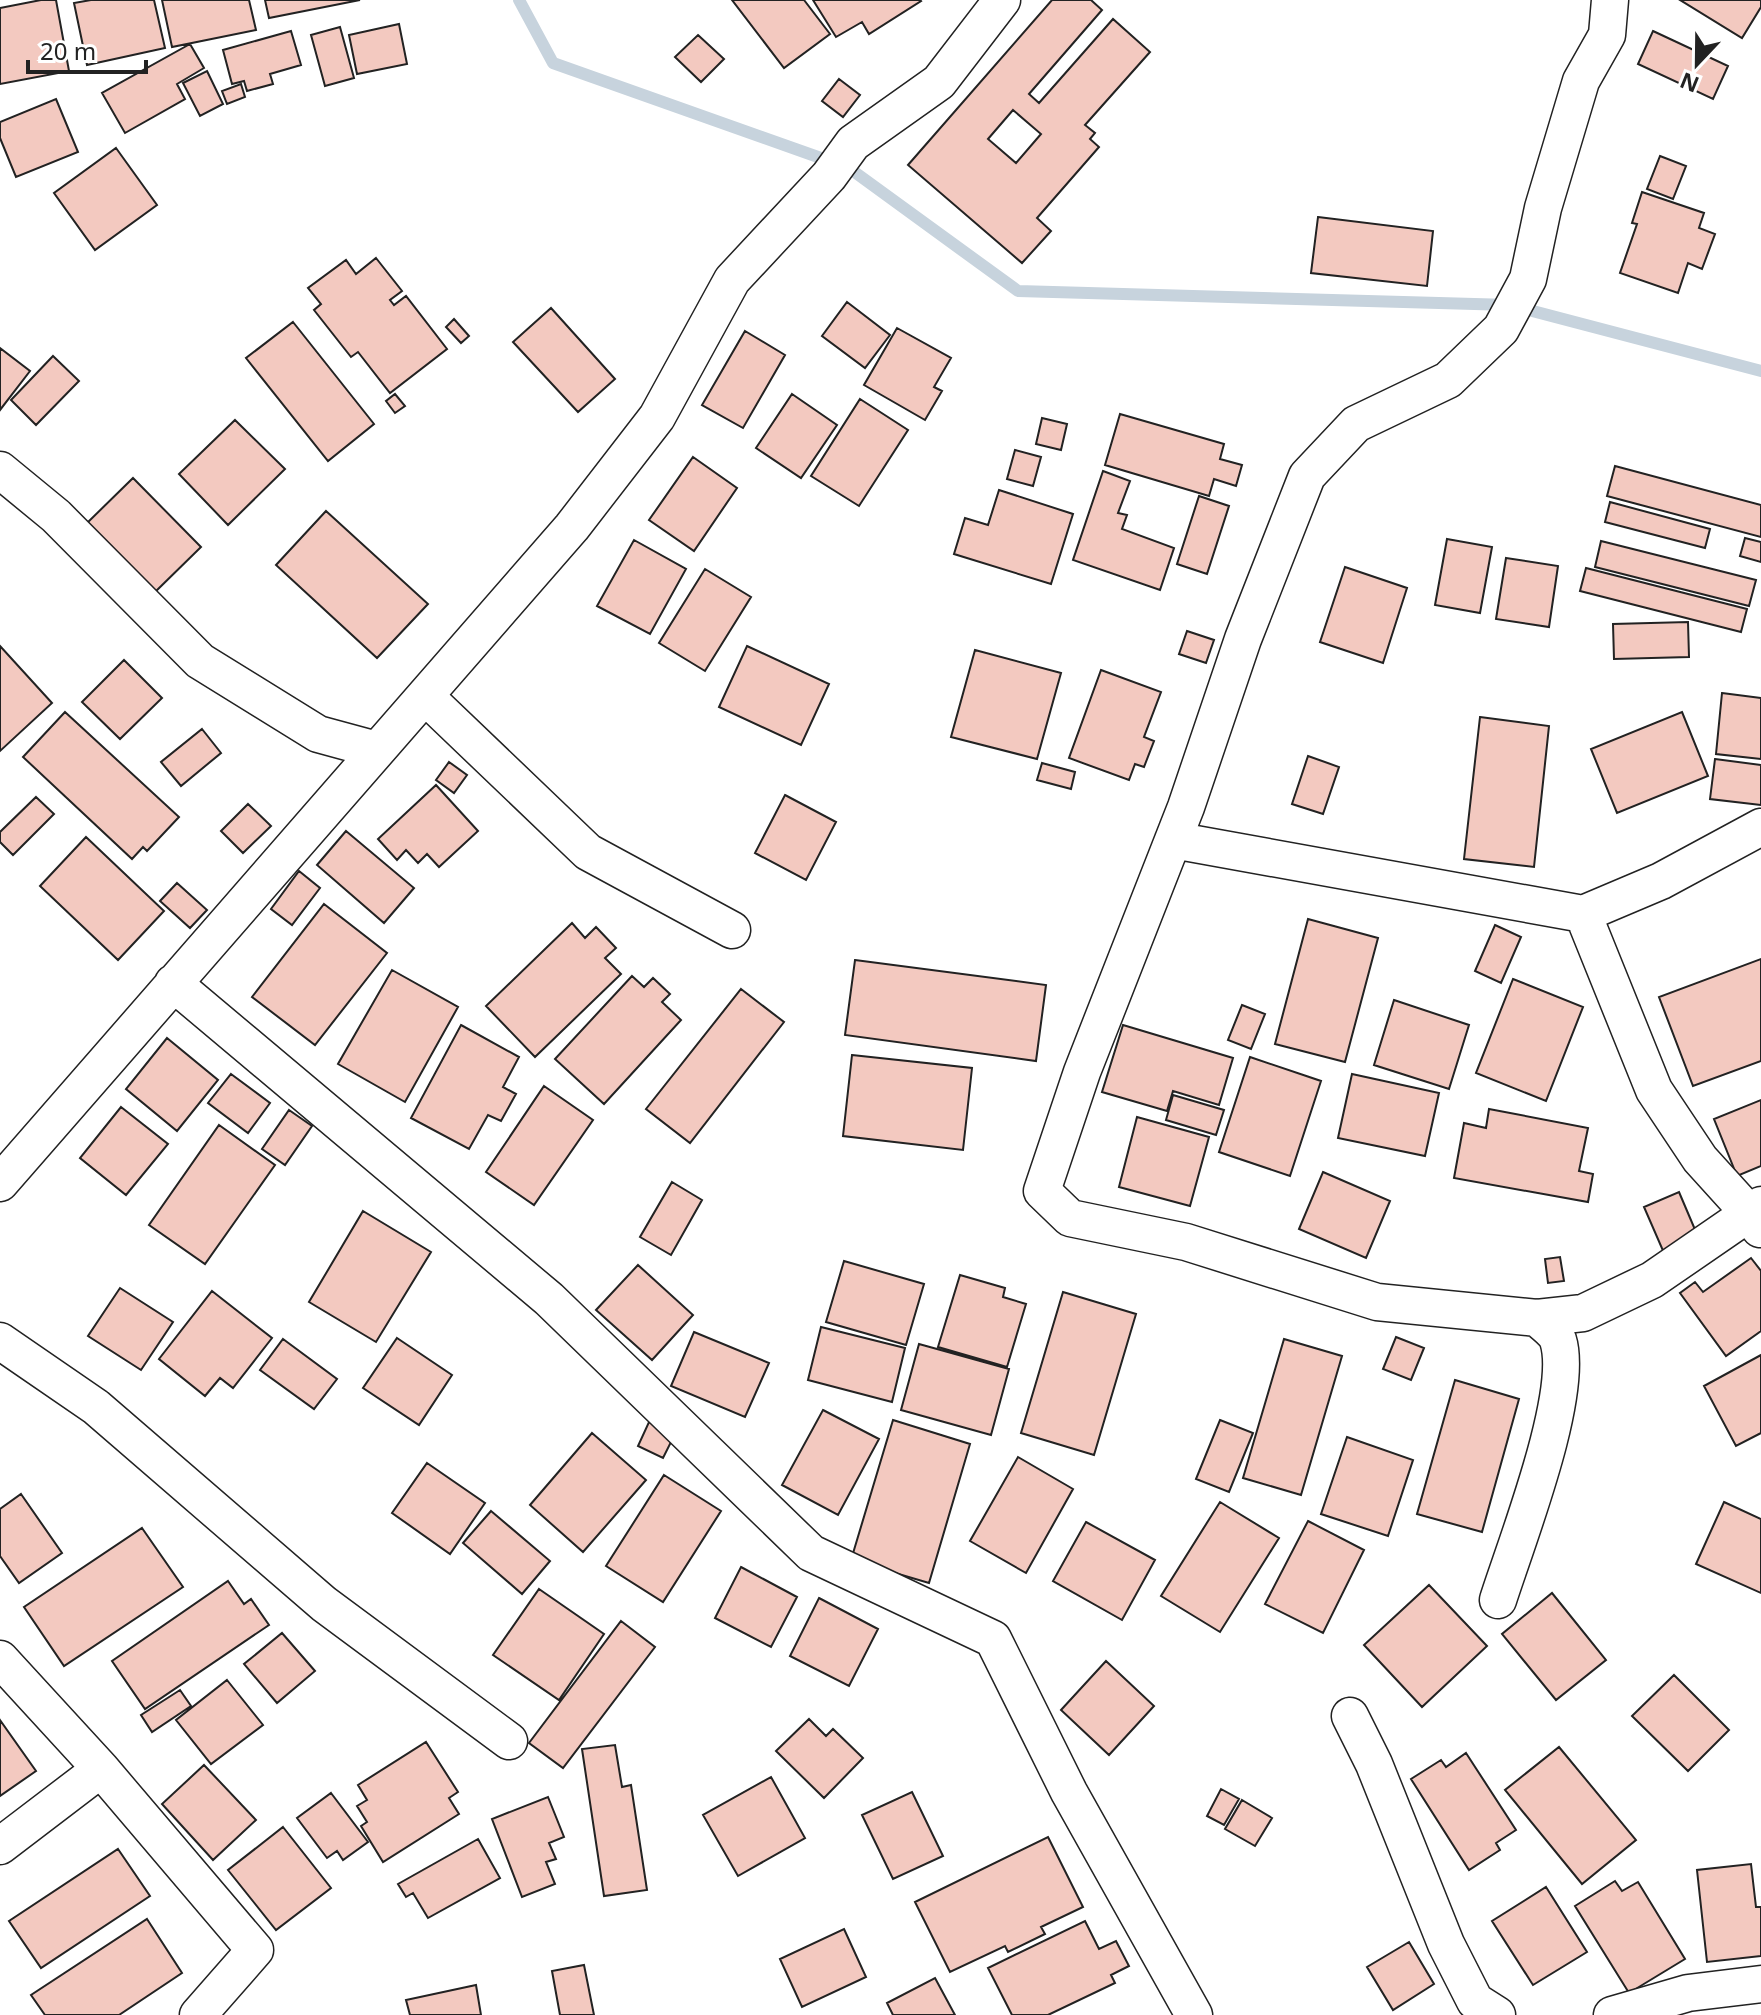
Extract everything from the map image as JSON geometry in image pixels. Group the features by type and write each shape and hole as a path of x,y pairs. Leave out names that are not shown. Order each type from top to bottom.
{"street":[{"path":"0,1183 572,527 657,417 732,280 829,176 853,143 939,82 1002,0"},
{"path":"1583,914 1654,1090 1700,1159 1757,1216 1652,1280 1583,1313 1537,1318 1377,1302 1186,1242 1070,1218 1042,1191 1082,1072 1173,840 1243,639 1307,476 1356,424 1448,380 1501,329 1528,279 1543,208 1581,81 1607,35 1610,0"},
{"path":"0,470 56,516 200,661 318,734 377,750"},
{"path":"425,696 588,852 732,930"},
{"path":"1173,840 1583,914 1661,881 1761,827"},
{"path":"173,983 549,1299 811,1553 993,1639 1069,1792 1194,2015"},
{"path":"1498,1600 1554,1420 1562,1377 1557,1338 1537,1318"},
{"path":"0,1341 96,1407 324,1604 509,1741"},
{"path":"0,1659 101,1769 255,1950 198,2015"},
{"path":"1350,1716 1374,1764 1446,1944 1475,2001 1497,2015"},
{"path":"0,1846 101,1769"},
{"path":"1612,2015 1688,1993 1761,1984"}],"building":[{"path":"56,0 69,71 0,84 0,8"},
{"path":"154,0 165,48 87,65 74,3"},
{"path":"162,0 249,0 256,30 172,47"},
{"path":"265,0 360,0 269,18"},
{"path":"732,0 804,0 830,34 784,68"},
{"path":"813,0 921,1 869,34 862,22 836,37"},
{"path":"1052,0 1091,0 1102,10 1029,94 1039,103 1113,19 1150,52 1085,125 1095,133 1090,139 1099,147 1037,218 1051,231 1022,263 908,165","holes":["1013,110 1041,134 1016,163 988,139"]},
{"path":"1680,0 1761,0 1761,7 1742,38"},
{"path":"399,24 407,64 357,74 349,35"},
{"path":"340,27 354,78 325,86 311,35"},
{"path":"291,31 301,65 270,74 273,84 247,91 244,81 232,84 223,50"},
{"path":"1653,31 1728,66 1713,99 1638,64"},
{"path":"698,35 724,59 701,82 675,57"},
{"path":"190,44 204,68 177,84 185,99 125,133 102,93"},
{"path":"207,71 223,104 200,116 183,83"},
{"path":"839,79 860,95 843,117 822,101"},
{"path":"241,84 245,97 227,104 222,91"},
{"path":"56,99 78,152 16,177 0,138 0,122"},
{"path":"116,148 157,205 95,250 54,193"},
{"path":"1660,156 1686,166 1673,199 1647,189"},
{"path":"1642,192 1704,213 1699,228 1715,234 1702,269 1688,263 1678,293 1620,273 1637,224 1632,223"},
{"path":"1318,217 1433,231 1427,286 1311,273"},
{"path":"376,258 402,291 390,300 394,305 406,296 447,349 390,393 358,352 351,357 314,310 321,304 308,288 346,260 356,274"},
{"path":"847,302 890,335 865,368 822,336"},
{"path":"551,308 615,379 578,412 513,342"},
{"path":"454,319 469,336 461,343 446,327"},
{"path":"293,322 374,424 328,461 246,358"},
{"path":"897,328 951,358 934,387 942,391 925,420 864,385"},
{"path":"745,331 785,355 743,428 702,405"},
{"path":"0,348 30,371 0,410"},
{"path":"53,356 79,381 36,425 11,400"},
{"path":"395,394 405,406 395,413 386,401"},
{"path":"792,394 837,425 801,478 756,448"},
{"path":"860,399 908,430 859,506 811,476"},
{"path":"1120,414 1224,444 1220,459 1242,465 1236,486 1214,479 1209,496 1105,465"},
{"path":"1042,418 1067,424 1061,450 1036,444"},
{"path":"235,420 285,469 228,525 179,474"},
{"path":"1015,450 1041,457 1033,486 1007,479"},
{"path":"693,457 737,488 694,551 649,520"},
{"path":"1615,466 1761,505 1761,537 1607,496"},
{"path":"1103,471 1130,481 1118,513 1127,515 1122,529 1174,548 1160,590 1073,560"},
{"path":"133,478 201,547 153,594 85,525"},
{"path":"999,490 1073,514 1051,584 954,554 965,518 988,525"},
{"path":"1199,496 1229,506 1207,574 1177,564"},
{"path":"1610,502 1710,529 1705,548 1605,522"},
{"path":"326,511 428,604 377,658 276,565"},
{"path":"1745,538 1761,542 1761,562 1740,556"},
{"path":"1447,539 1492,547 1480,613 1435,605"},
{"path":"634,540 686,569 650,634 597,606"},
{"path":"1601,541 1756,580 1749,606 1595,567"},
{"path":"1506,558 1558,566 1549,627 1496,619"},
{"path":"1345,567 1407,588 1383,663 1320,642"},
{"path":"1586,568 1747,609 1741,632 1580,591"},
{"path":"705,569 751,597 705,671 659,643"},
{"path":"1688,622 1689,657 1614,659 1613,624"},
{"path":"1187,631 1214,640 1206,663 1179,654"},
{"path":"0,646 52,703 0,751"},
{"path":"747,646 829,684 801,745 719,707"},
{"path":"975,650 1061,673 1037,759 951,737"},
{"path":"124,660 162,698 120,739 82,702"},
{"path":"1101,670 1161,692 1144,737 1154,741 1144,767 1135,764 1129,780 1069,758"},
{"path":"1722,693 1761,698 1761,759 1716,754"},
{"path":"65,712 179,817 147,851 143,847 132,859 23,757"},
{"path":"1682,712 1708,776 1617,813 1591,749"},
{"path":"1480,717 1549,726 1534,867 1464,859"},
{"path":"202,729 221,753 181,786 161,762"},
{"path":"1308,756 1339,767 1323,814 1292,804"},
{"path":"1715,759 1761,765 1761,805 1710,799"},
{"path":"449,762 467,775 454,793 436,780"},
{"path":"1042,763 1075,772 1071,789 1037,780"},
{"path":"436,785 478,831 439,867 427,854 418,863 406,850 397,860 378,839"},
{"path":"785,795 836,822 806,880 755,853"},
{"path":"36,797 54,814 13,855 0,842 0,832"},
{"path":"248,804 271,826 243,853 221,831"},
{"path":"346,831 414,888 384,923 317,865"},
{"path":"86,837 164,911 118,960 40,886"},
{"path":"299,871 320,888 292,925 271,909"},
{"path":"177,883 207,910 190,928 160,901"},
{"path":"324,904 387,953 315,1045 252,997"},
{"path":"1308,919 1378,938 1345,1062 1275,1044"},
{"path":"572,923 585,938 596,927 616,948 605,958 621,974 535,1057 486,1006"},
{"path":"1495,925 1521,937 1501,983 1475,971"},
{"path":"1761,959 1761,1061 1693,1086 1659,997"},
{"path":"855,960 1046,985 1036,1061 845,1035"},
{"path":"392,970 458,1007 405,1102 338,1064"},
{"path":"632,976 644,987 653,978 670,994 662,1002 681,1020 604,1104 555,1059"},
{"path":"1513,979 1583,1007 1546,1101 1476,1073"},
{"path":"741,989 784,1022 690,1143 646,1109"},
{"path":"1394,1000 1469,1025 1449,1089 1374,1065"},
{"path":"1242,1005 1265,1014 1251,1049 1228,1040"},
{"path":"461,1025 519,1057 503,1087 516,1094 501,1121 488,1115 469,1149 411,1118"},
{"path":"1123,1025 1233,1058 1219,1105 1173,1091 1167,1111 1102,1092"},
{"path":"167,1038 218,1080 177,1131 126,1089"},
{"path":"852,1055 972,1068 963,1150 843,1136"},
{"path":"1250,1057 1321,1081 1290,1176 1219,1152"},
{"path":"231,1074 270,1103 248,1133 208,1103"},
{"path":"1352,1074 1439,1093 1425,1156 1338,1138"},
{"path":"544,1086 593,1120 534,1205 486,1172"},
{"path":"1173,1095 1224,1110 1216,1135 1166,1120"},
{"path":"1761,1100 1761,1166 1737,1176 1714,1119"},
{"path":"121,1107 168,1144 126,1195 80,1158"},
{"path":"1489,1109 1588,1128 1579,1171 1593,1174 1588,1202 1454,1178 1464,1123 1486,1128"},
{"path":"289,1110 312,1126 285,1165 262,1149"},
{"path":"1137,1117 1209,1137 1190,1206 1119,1187"},
{"path":"219,1125 275,1165 205,1264 149,1225"},
{"path":"1323,1172 1390,1201 1366,1258 1299,1229"},
{"path":"672,1182 702,1200 671,1255 640,1237"},
{"path":"1679,1192 1699,1239 1664,1253 1644,1207"},
{"path":"363,1211 431,1252 376,1342 309,1302"},
{"path":"1560,1257 1564,1281 1548,1283 1545,1259"},
{"path":"1751,1258 1761,1271 1761,1331 1726,1356 1680,1293 1695,1282 1703,1292"},
{"path":"844,1261 924,1284 906,1345 826,1322"},
{"path":"638,1265 693,1315 652,1360 596,1310"},
{"path":"960,1275 1005,1288 1003,1297 1026,1304 1007,1367 938,1347"},
{"path":"120,1288 173,1322 141,1370 88,1336"},
{"path":"212,1291 272,1338 233,1388 220,1378 205,1396 159,1359"},
{"path":"1063,1292 1136,1314 1094,1455 1021,1433"},
{"path":"821,1327 905,1348 892,1402 808,1380"},
{"path":"694,1332 769,1363 745,1417 671,1386"},
{"path":"1396,1337 1424,1348 1411,1380 1383,1369"},
{"path":"397,1338 452,1375 419,1425 363,1388"},
{"path":"283,1339 337,1379 314,1409 260,1370"},
{"path":"1284,1339 1342,1356 1301,1495 1243,1478"},
{"path":"919,1344 1009,1369 991,1435 901,1410"},
{"path":"1761,1355 1761,1433 1736,1446 1704,1386"},
{"path":"1455,1380 1519,1399 1482,1532 1417,1514"},
{"path":"823,1410 879,1439 838,1515 782,1485"},
{"path":"893,1420 970,1444 929,1583 851,1560"},
{"path":"1220,1420 1253,1433 1229,1492 1196,1479"},
{"path":"649,1422 675,1434 663,1458 638,1446"},
{"path":"592,1433 646,1480 583,1552 530,1505"},
{"path":"1347,1437 1413,1460 1388,1536 1321,1514"},
{"path":"1018,1457 1073,1489 1026,1573 970,1541"},
{"path":"427,1463 485,1503 450,1554 392,1513"},
{"path":"664,1475 721,1511 663,1602 606,1566"},
{"path":"21,1494 62,1553 19,1583 0,1556 0,1509"},
{"path":"1220,1502 1279,1538 1220,1632 1161,1596"},
{"path":"1724,1502 1761,1519 1761,1593 1696,1564"},
{"path":"491,1511 550,1561 522,1594 463,1543"},
{"path":"1308,1521 1364,1550 1323,1633 1265,1604"},
{"path":"1086,1522 1155,1560 1122,1620 1053,1581"},
{"path":"142,1528 183,1587 64,1666 24,1607"},
{"path":"741,1567 797,1597 771,1647 715,1618"},
{"path":"228,1581 244,1604 251,1599 269,1625 145,1709 112,1661"},
{"path":"1429,1585 1487,1646 1422,1707 1364,1645"},
{"path":"539,1589 604,1634 559,1700 493,1655"},
{"path":"1552,1593 1606,1660 1556,1700 1502,1634"},
{"path":"819,1598 878,1629 849,1686 790,1656"},
{"path":"621,1621 655,1647 563,1768 529,1743"},
{"path":"282,1633 315,1671 277,1703 244,1664"},
{"path":"1106,1661 1154,1706 1109,1755 1061,1710"},
{"path":"1674,1675 1729,1730 1688,1771 1632,1716"},
{"path":"227,1680 263,1725 211,1764 176,1720"},
{"path":"180,1690 191,1706 152,1732 141,1715"},
{"path":"809,1719 826,1736 833,1729 863,1758 824,1798 776,1751"},
{"path":"0,1720 36,1771 0,1796"},
{"path":"426,1742 458,1792 449,1798 459,1814 383,1862 361,1826 367,1822 357,1806 367,1800 358,1785"},
{"path":"615,1745 622,1787 631,1785 647,1890 604,1896 582,1749"},
{"path":"1559,1747 1636,1840 1582,1884 1505,1790"},
{"path":"1466,1753 1516,1830 1496,1843 1500,1850 1469,1870 1411,1779 1441,1760 1446,1767"},
{"path":"204,1765 256,1820 213,1860 162,1804"},
{"path":"771,1777 805,1838 738,1876 703,1815"},
{"path":"1221,1789 1239,1799 1224,1825 1207,1816"},
{"path":"912,1792 943,1856 893,1879 862,1815"},
{"path":"331,1793 368,1842 343,1860 337,1851 327,1858 297,1818"},
{"path":"548,1797 564,1837 549,1843 556,1859 546,1862 555,1884 522,1897 492,1819"},
{"path":"1242,1800 1272,1818 1255,1846 1225,1829"},
{"path":"283,1827 331,1888 276,1930 228,1870"},
{"path":"1048,1837 1083,1907 1041,1927 1045,1934 1008,1952 1005,1946 950,1972 915,1902"},
{"path":"478,1839 500,1878 428,1918 413,1893 406,1897 398,1884"},
{"path":"118,1849 150,1896 41,1968 9,1921"},
{"path":"1751,1864 1756,1907 1761,1907 1761,1956 1707,1962 1697,1870"},
{"path":"1615,1881 1622,1891 1638,1882 1685,1959 1629,1993 1575,1906"},
{"path":"1546,1887 1587,1952 1533,1985 1492,1921"},
{"path":"147,1919 182,1973 119,2015 45,2015 31,1995"},
{"path":"1085,1921 1099,1949 1116,1941 1129,1966 1111,1975 1115,1983 1048,2015 1012,2015 988,1968"},
{"path":"844,1929 866,1977 802,2007 780,1959"},
{"path":"1409,1942 1434,1984 1393,2010 1367,1967"},
{"path":"584,1965 594,2015 560,2015 552,1971"},
{"path":"935,1978 955,2015 893,2015 887,2003"},
{"path":"476,1985 481,2015 410,2015 406,2000"}],"waterway":[{"path":"519,0 553,63 849,168 1018,291 1510,305 1761,371"}]}
